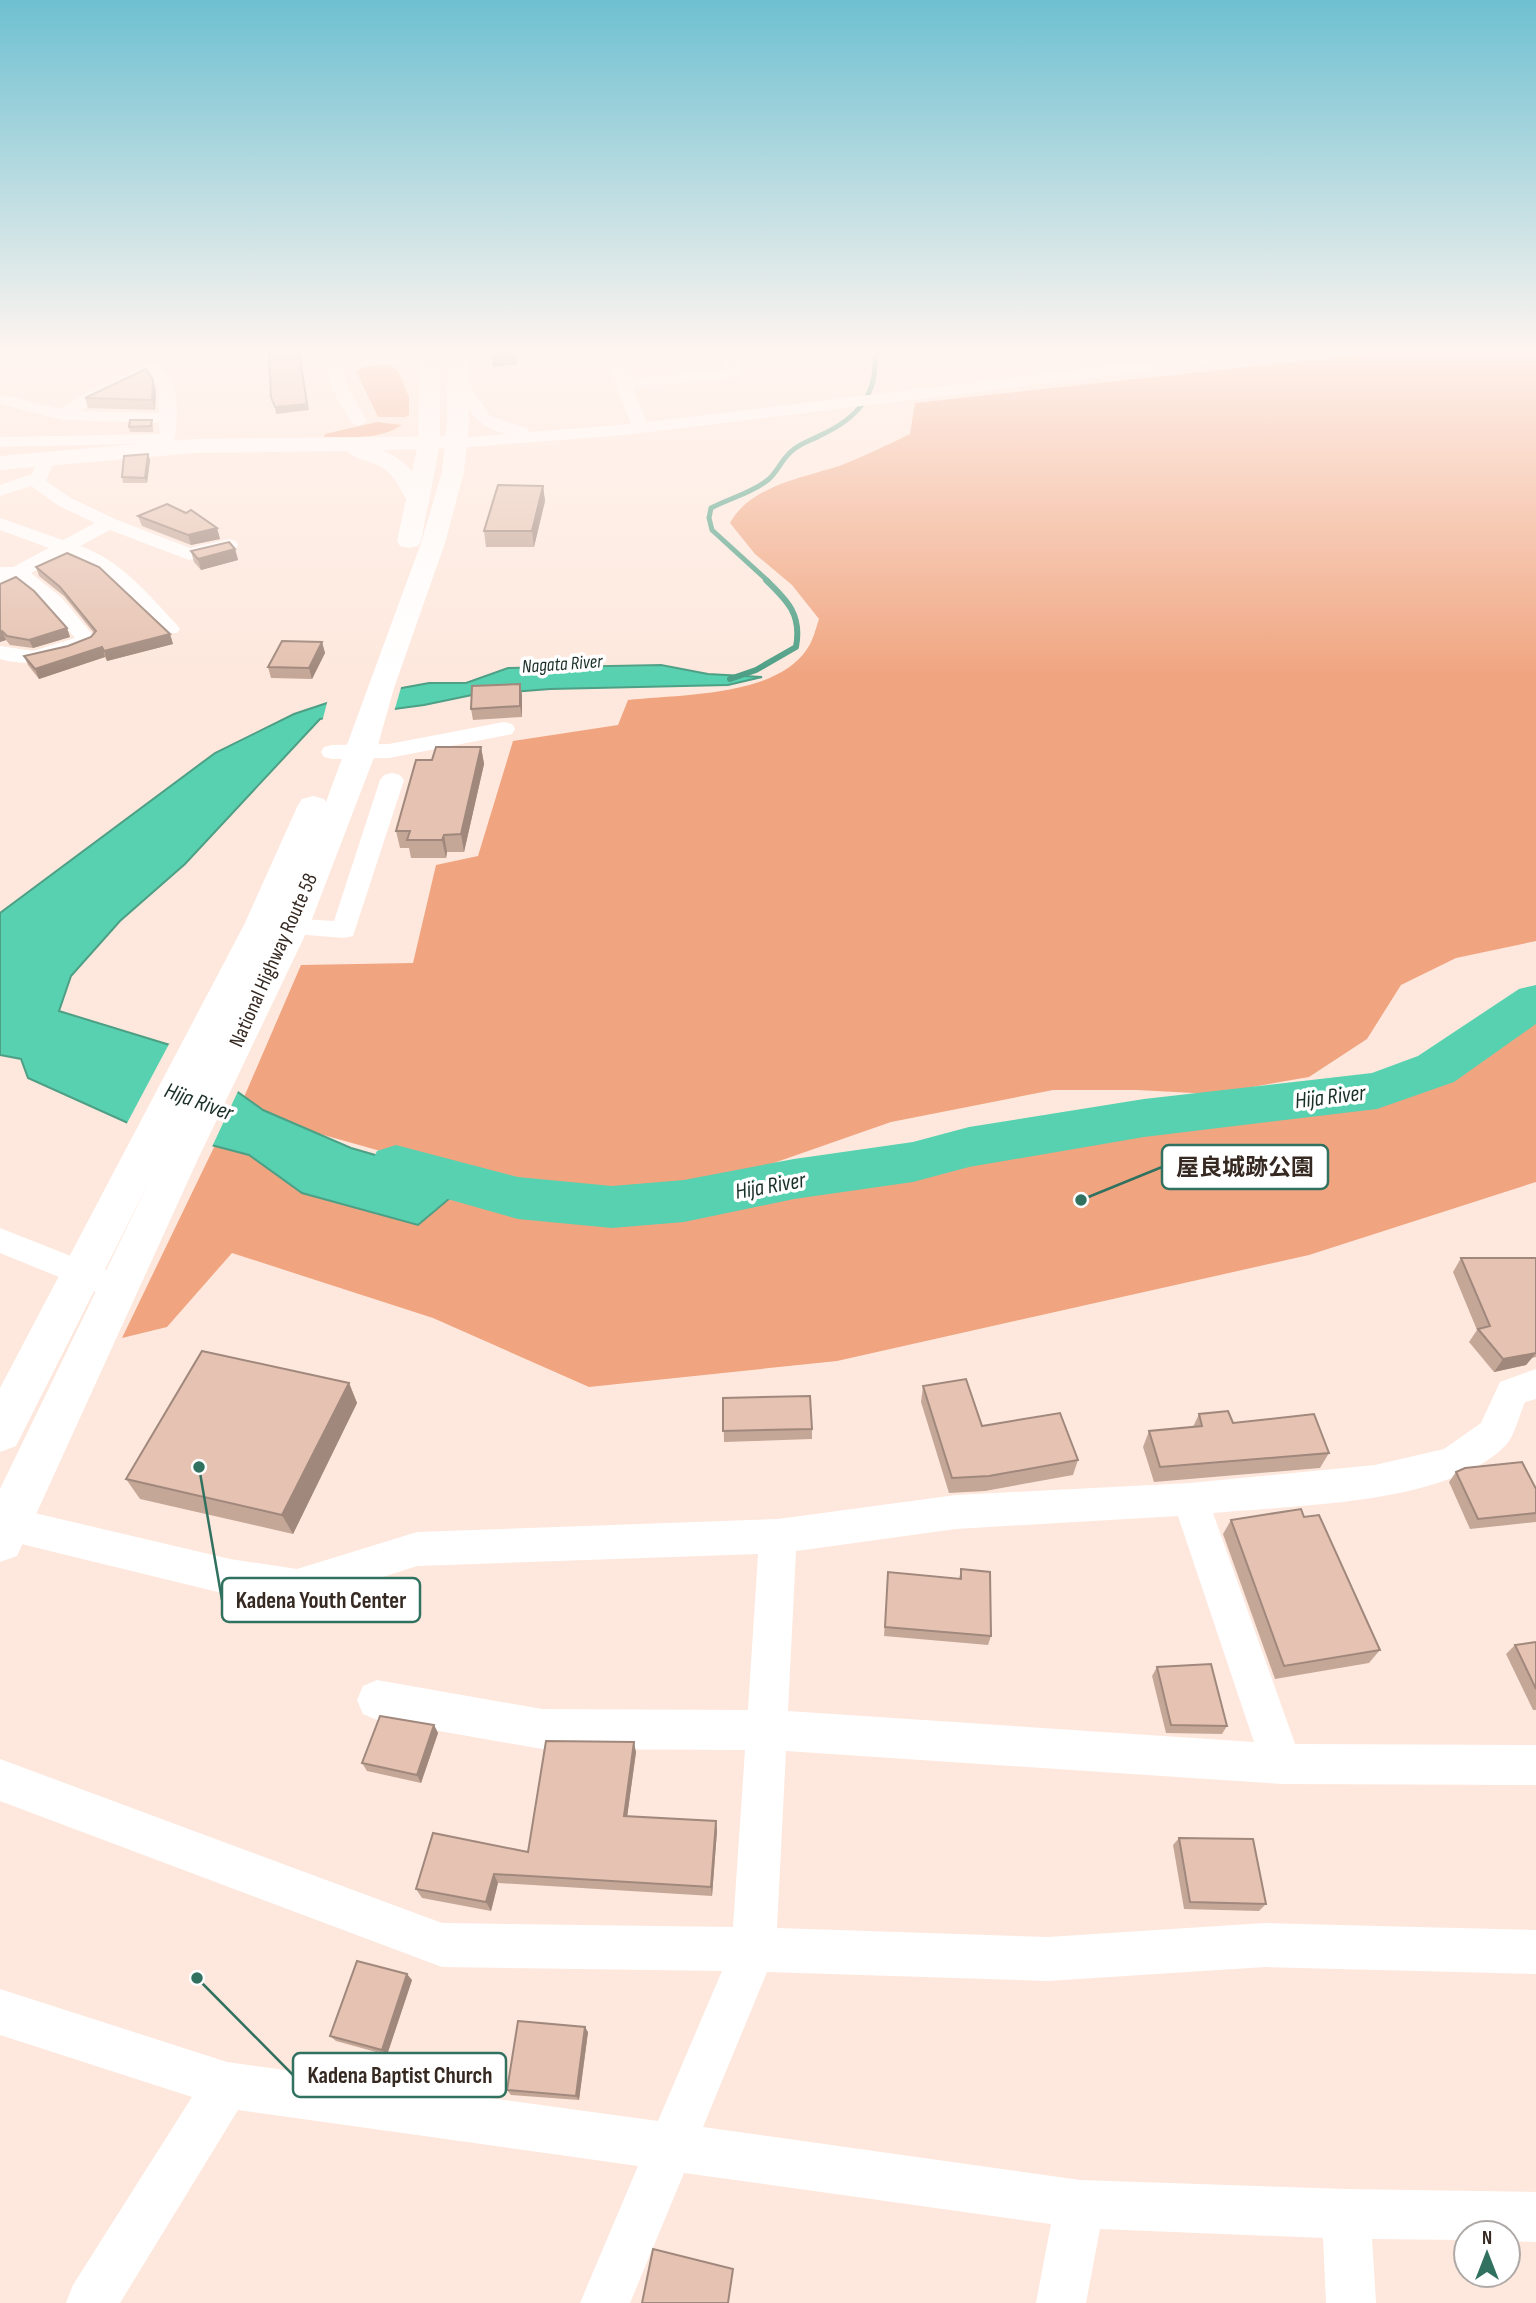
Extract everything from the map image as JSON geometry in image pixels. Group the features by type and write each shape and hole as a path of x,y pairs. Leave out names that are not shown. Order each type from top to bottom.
{"main road":[{"path":"0,463 32,459"},
{"path":"386,459 405,473 418,501"},
{"name":"National Highway Route 58","path":"4,1532 100,1282 277,926 313,805 351,737 367,690 403,566 426,459"},
{"name":"National Highway Route 58","path":"367,690 433,543 454,459"},
{"name":"National Highway Route 58","path":"0,1432 100,1282"}],"street":[{"path":"0,491 40,477 46,459"},
{"path":"39,484 65,502 109,523 189,554 230,544"},
{"path":"6,576 67,547 109,523"},
{"path":"0,524 92,558 121,576 170,629"},
{"path":"0,652 18,659 45,656 87,640 65,612 40,589 6,576"},
{"path":"351,737 389,751 504,729"},
{"path":"277,926 344,930 392,780"},
{"path":"0,1240 100,1282"},
{"path":"4,1532 230,1577 297,1587 417,1549 778,1535 956,1512 1190,1499 1375,1481 1453,1463 1494,1434 1512,1392 1536,1384"},
{"path":"1190,1499 1282,1763"},
{"path":"605,2303 754,1949 778,1535"},
{"path":"377,1700 542,1729 766,1730 1282,1763 1536,1765"},
{"path":"0,1780 442,1945 754,1949 1048,1959 1265,1945 1536,1952"},
{"path":"0,2012 227,2085 1080,2204 1346,2214 1536,2217"},
{"path":"91,2303 227,2085"},
{"path":"1061,2303 1080,2204"},
{"path":"1346,2214 1351,2303"}],"shaded area":[{"path":"855,459 1536,459 1536,941 1456,958 1401,985 1367,1039 1309,1077 1212,1094 1137,1090 1053,1090 891,1122 768,1165 646,1199 498,1184 238,1111 301,965 413,963 436,865 478,856 513,741 618,725 628,700 699,694 750,685 792,665 807,649 819,619 792,585 755,554 730,523 739,510 764,492"},
{"path":"1536,1004 1536,1182 1309,1255 837,1361 589,1387 433,1318 232,1253 167,1327 122,1338 230,1114 501,1194 650,1205 969,1147 1189,1113 1357,1095 1436,1069"}],"water":[{"path":"661,665 708,674 762,677 728,685 550,689 472,695 424,705 320,719 185,864 120,921 71,976 59,1011 173,1046 263,1110 351,1148 469,1182 418,1225 302,1193 249,1155 128,1123 28,1078 21,1059 0,1055 0,913 215,753 294,714 336,700 429,683 466,683 508,668"}],"pier":[{"path":"402,684 394,712 322,722 328,699"},
{"path":"169,1044 176,1044 239,1089 211,1149 126,1125"}],"building":[{"path":"124,459 147,459 145,478 122,477"},
{"path":"498,485 543,486 532,531 484,531"},
{"path":"167,504 186,513 191,510 217,528 188,535 138,516"},
{"path":"229,542 235,549 198,559 191,551"},
{"path":"67,553 99,567 170,634 104,651 102,647 35,669 24,656 68,646 91,637 96,631 60,587 36,567"},
{"path":"16,577 34,591 67,628 29,640 0,632 0,584"},
{"path":"282,641 322,642 309,668 268,667"},
{"path":"520,684 520,706 471,709 472,686"},
{"path":"436,747 481,747 461,834 444,835 442,840 407,840 410,831 396,831 416,760 432,760"},
{"path":"1461,1258 1536,1258 1536,1353 1503,1359 1478,1329 1490,1326"},
{"path":"202,1351 349,1383 282,1515 126,1479"},
{"path":"966,1379 982,1426 1060,1413 1078,1460 989,1476 952,1478 923,1386"},
{"path":"810,1396 812,1429 723,1431 723,1398"},
{"path":"1228,1411 1233,1423 1314,1414 1329,1453 1160,1467 1149,1431 1202,1426 1199,1414"},
{"path":"1522,1462 1536,1489 1536,1513 1478,1519 1456,1472 1465,1468"},
{"path":"1301,1509 1304,1517 1319,1515 1380,1650 1284,1666 1231,1520"},
{"path":"961,1569 990,1572 991,1636 885,1627 888,1572 961,1579"},
{"path":"1536,1642 1536,1689 1515,1645"},
{"path":"1211,1664 1227,1726 1171,1725 1157,1667"},
{"path":"380,1716 434,1725 417,1775 362,1763"},
{"path":"546,1741 634,1742 624,1816 716,1821 711,1887 494,1874 486,1902 416,1889 433,1833 528,1852"},
{"path":"1179,1838 1253,1839 1266,1904 1190,1902"},
{"path":"357,1961 407,1974 382,2050 330,2036"},
{"path":"518,2021 585,2027 576,2096 507,2090"},
{"path":"653,2249 733,2269 728,2303 642,2303"}],"waterway":[{"name":"Nagata River","path":"768,581 712,530 709,518 711,508 762,484 784,459"},
{"name":"Nagata River","path":"730,679 756,670 796,647 797,626 792,609 766,580"},
{"name":"Hija River","path":"396,1165 518,1198 612,1207 684,1201 794,1179 913,1162 969,1147 1144,1118 1377,1091 1436,1069 1536,1001"}],"place":[{"name":"屋良城跡公園","path":"1081,1200"},
{"name":"Kadena Youth Center","path":"199,1467"},
{"name":"Kadena Baptist Church","path":"197,1978"}]}
